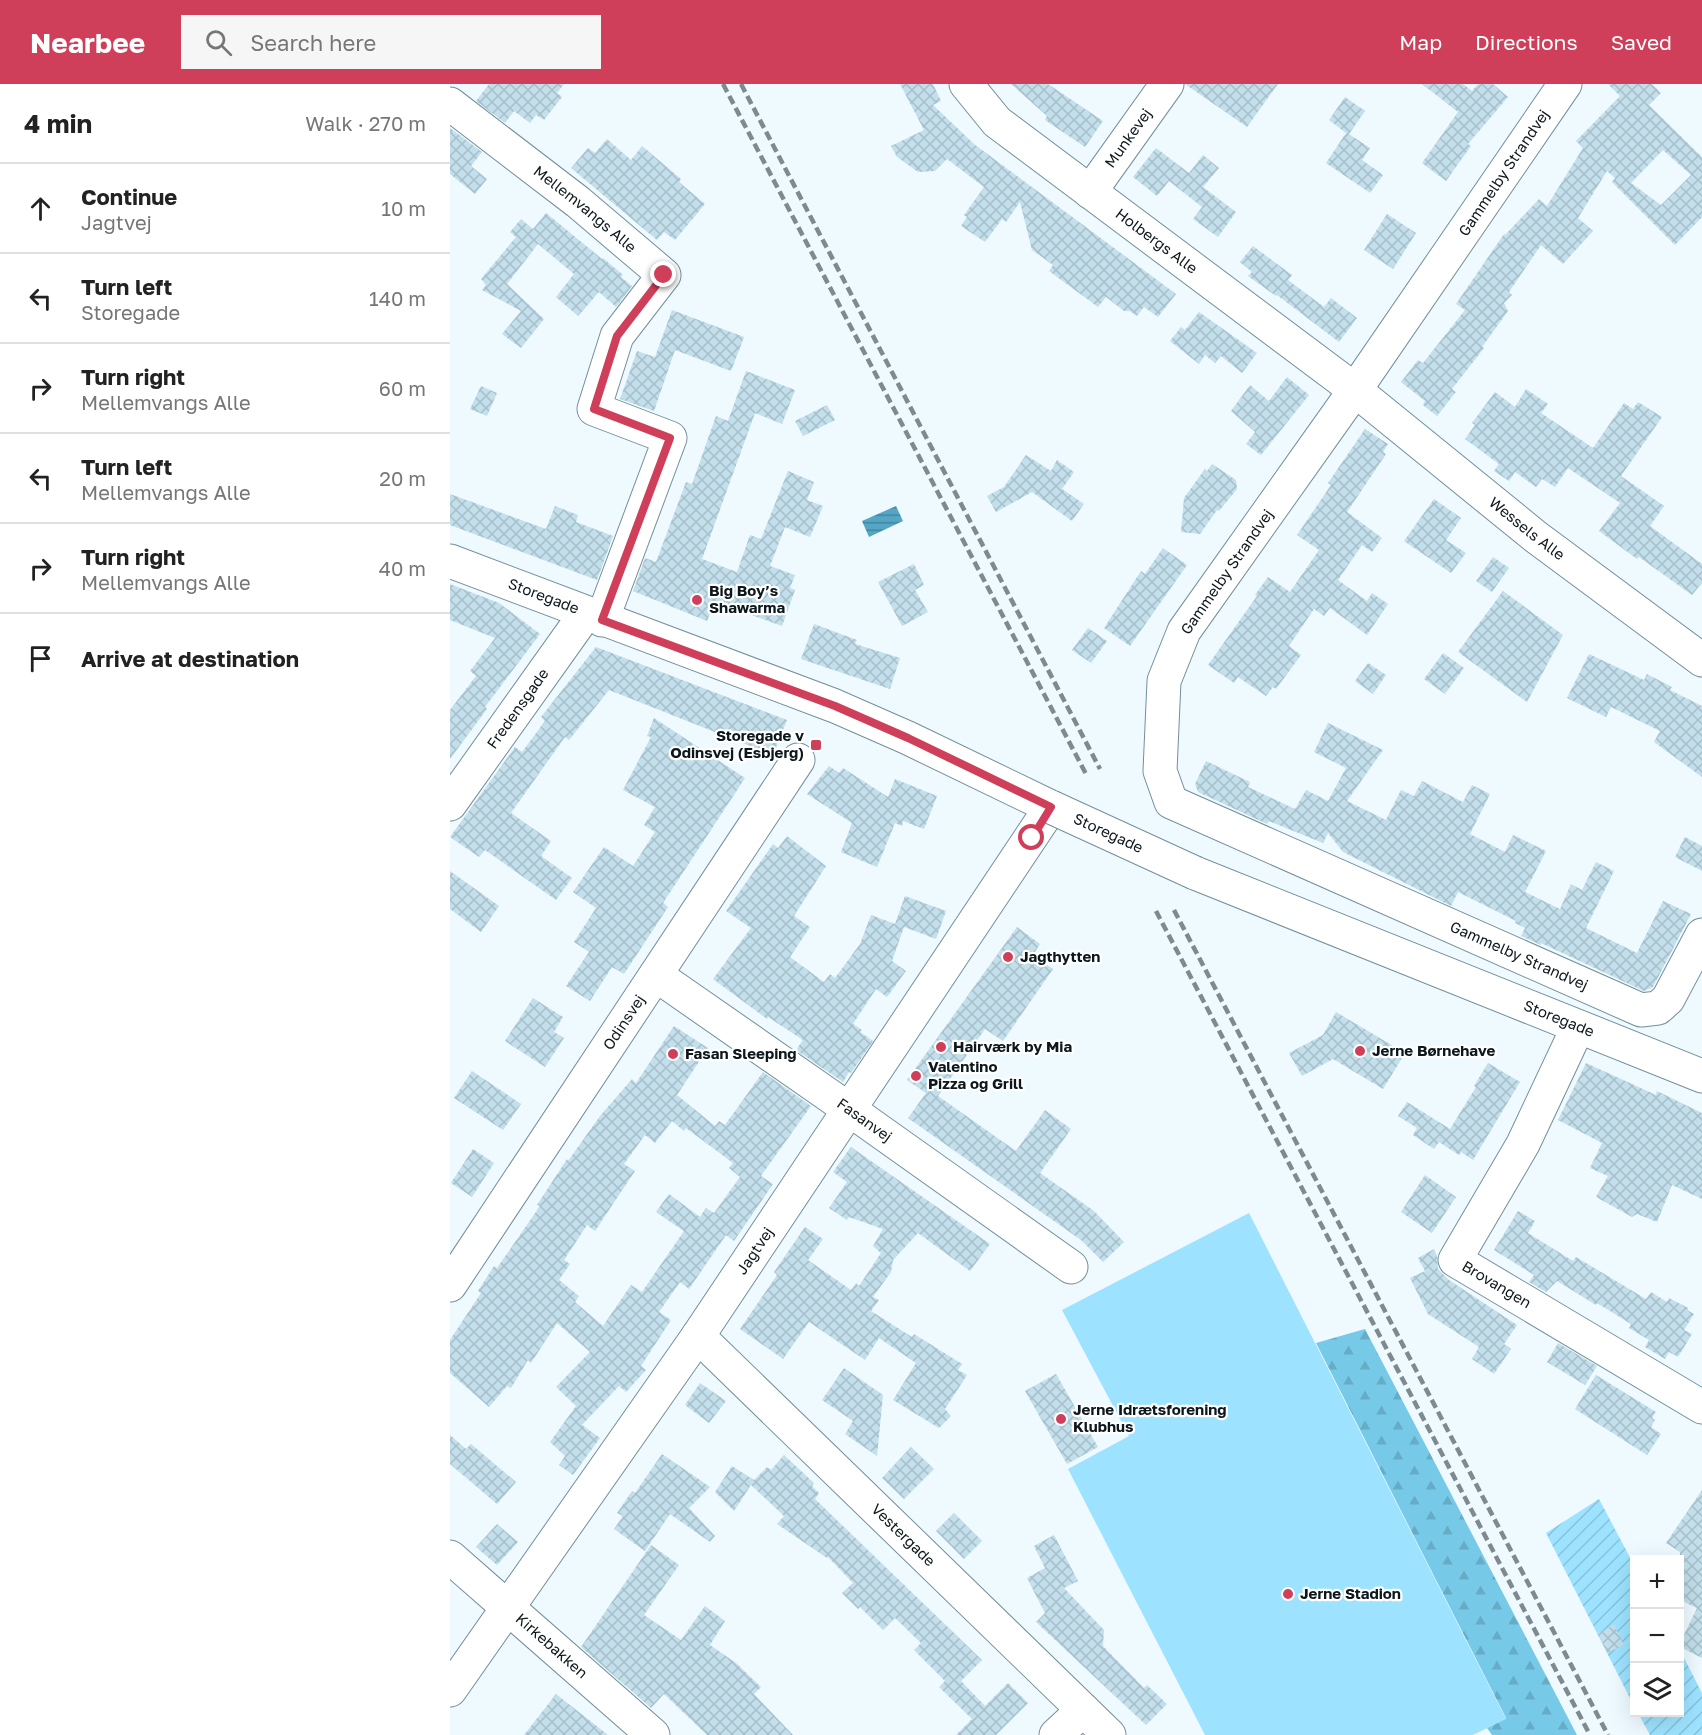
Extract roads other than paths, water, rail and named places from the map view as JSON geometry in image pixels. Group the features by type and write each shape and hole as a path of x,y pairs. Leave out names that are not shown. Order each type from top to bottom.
{"street":[{"name":"Holbergs Alle","path":"966,84 996,122 1355,390"},
{"name":"Munkevej","path":"1090,192 1167,84"},
{"name":"Gammelby Strandvej","path":"1565,84 1355,390 1184,631 1164,681 1160,771 1172,802 1641,1010 1658,1008 1668,999 1702,934"},
{"name":"Mellemvangs Alle","path":"450,104 578,202 664,275 617,336 594,409 670,438 594,616"},
{"name":"Wessels Alle","path":"1355,390 1536,537 1702,660"},
{"name":"Storegade","path":"450,561 835,706 1195,873 1702,1076"},
{"name":"Fredensgade","path":"450,804 594,616"},
{"name":"Odinsvej","path":"450,1285 798,760"},
{"name":"Jagtvej","path":"450,1690 698,1336 1051,807"},
{"name":"Fasanvej","path":"656,975 1071,1267"},
{"name":"Brovangen","path":"1578,1027 1523,1144 1455,1260 1702,1407"},
{"name":"Vestergade","path":"698,1336 1109,1735"},
{"name":"Kirkebakken","path":"450,1557 653,1735"},
{"path":"1056,1735 1083,1710"}],"railway":[{"path":"723,84 1086,774"},
{"path":"741,84 1100,769"},
{"path":"1174,910 1608,1735"},
{"path":"1156,911 1590,1735"}],"place":[{"name":"Big Boy’s Shawarma","path":"697,600"},
{"name":"Storegade v Odinsvej (Esbjerg)","path":"816,745"},
{"name":"Jagthytten","path":"1008,957"},
{"name":"Hairværk by Mia","path":"941,1047"},
{"name":"Jerne Børnehave","path":"1360,1051"},
{"name":"Fasan Sleeping","path":"673,1054"},
{"name":"Valentino Pizza og Grill","path":"916,1076"},
{"name":"Jerne Idrætsforening Klubhus","path":"1061,1419"},
{"name":"Jerne Stadion","path":"1288,1594"}]}
